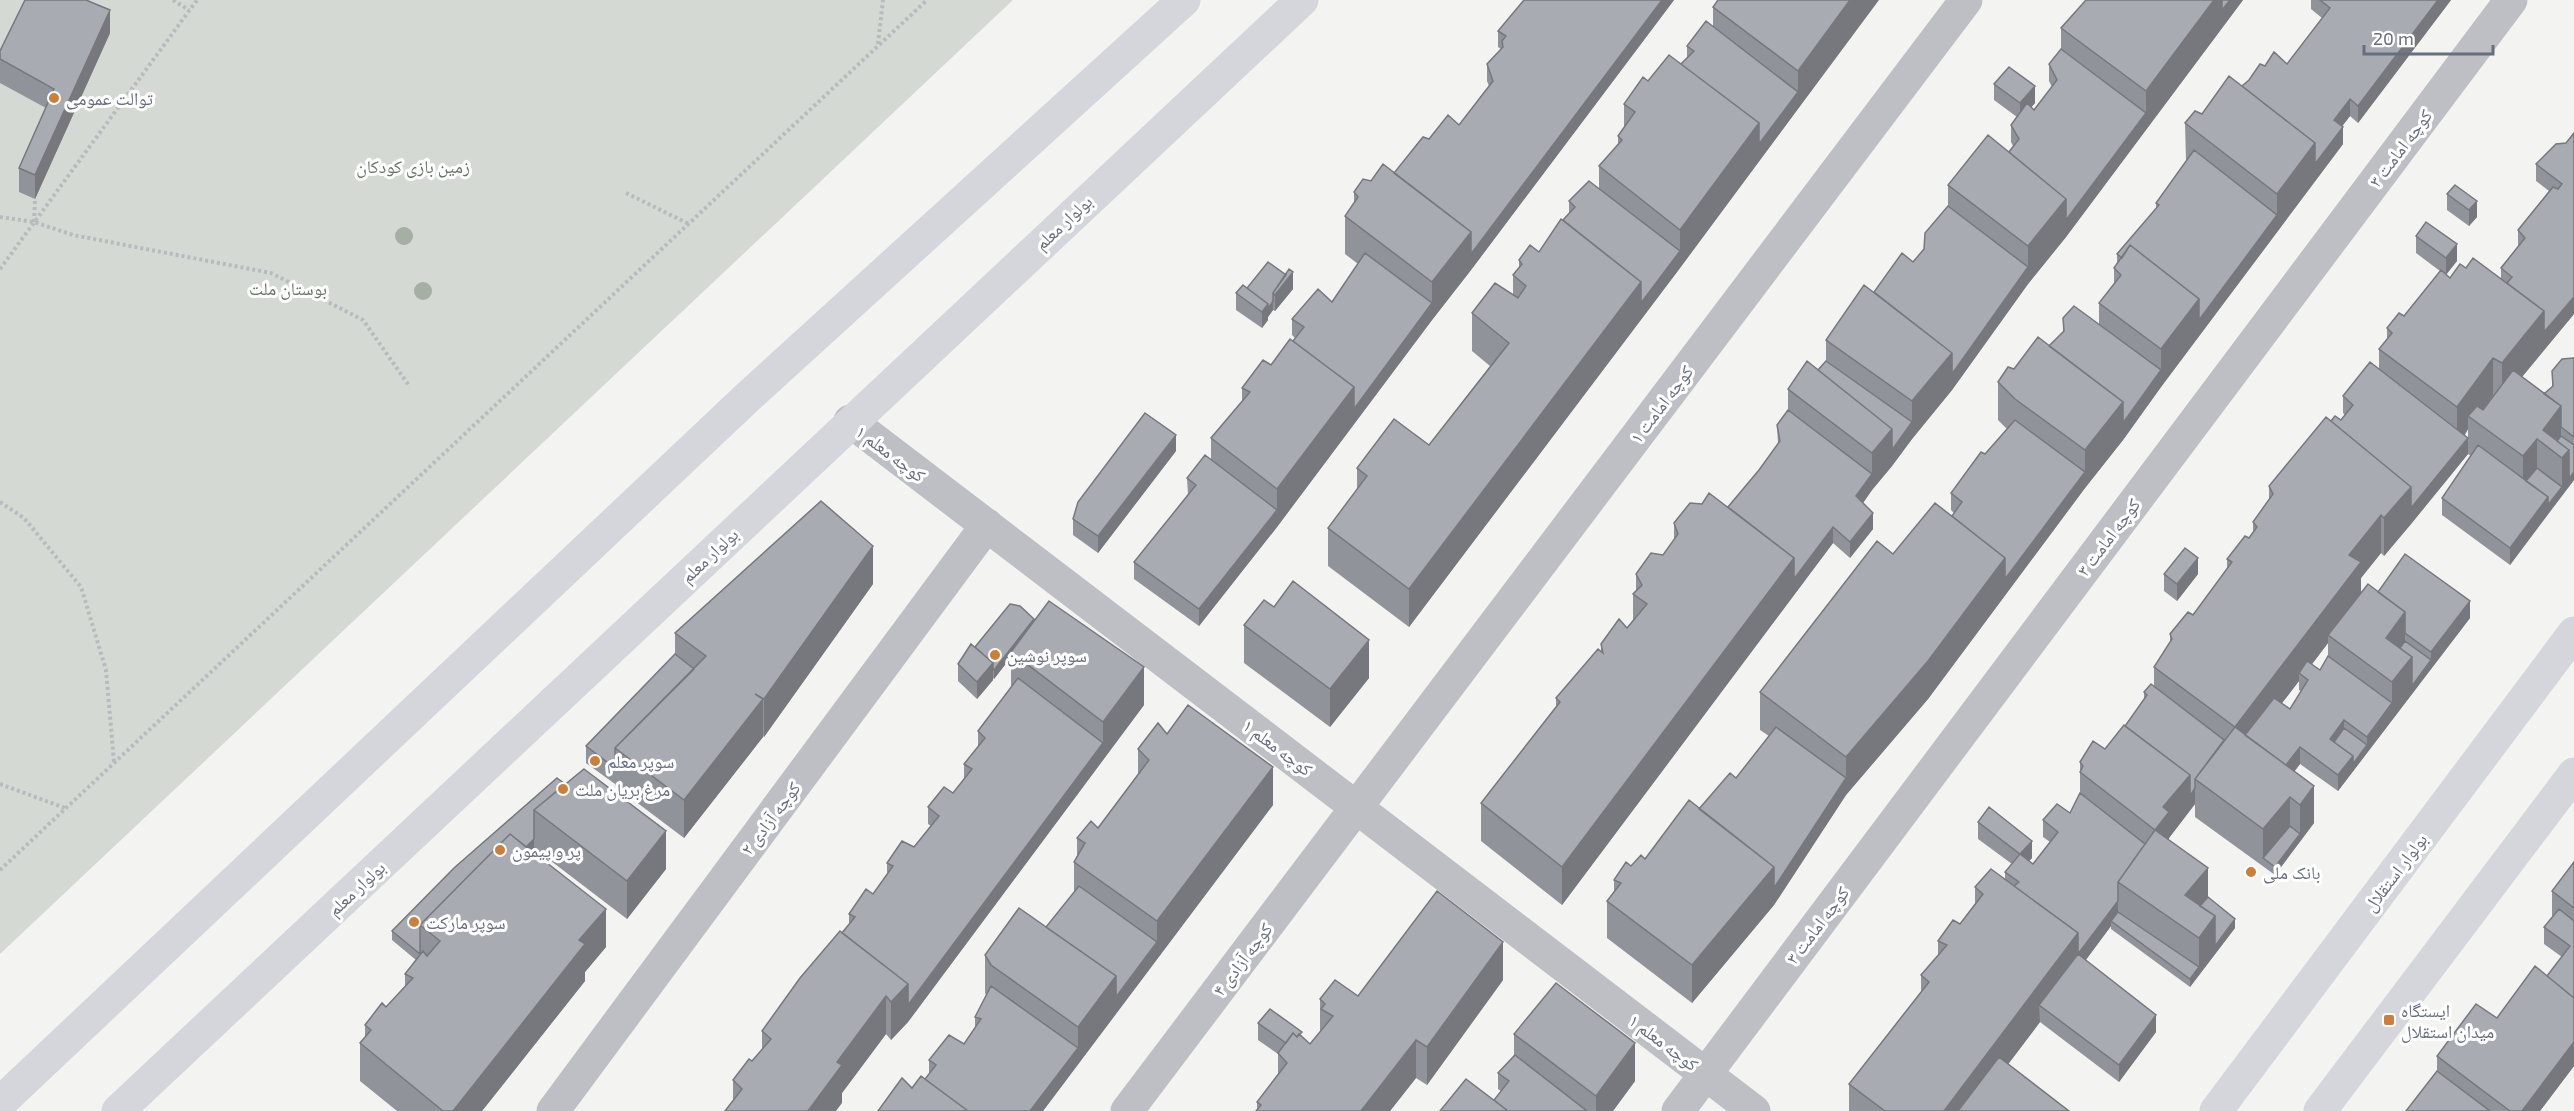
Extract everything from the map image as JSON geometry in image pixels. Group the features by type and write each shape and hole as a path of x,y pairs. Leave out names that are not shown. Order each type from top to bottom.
{"main road":[{"path":"0,1103 750,395 1184,0"},
{"name":"بولوار معلم","path":"118,1111 850,421 1302,0"},
{"name":"بولوار استقلال","path":"2216,1111 2574,633"},
{"path":"2320,1111 2574,774"}],"street":[{"name":"کوچه امامت ۱","path":"1357,807 1966,0"},
{"name":"کوچه امامت ۳","path":"1678,1111 2511,0"},
{"name":"کوچه معلم ۱","path":"850,421 1754,1111"},
{"name":"کوچه آزادی ۲","path":"553,1111 987,525"},
{"name":"کوچه آزادی ۴","path":"1127,1111 1357,807"}],"path":[{"path":"173,0 189,10"},
{"path":"0,269 197,0"},
{"path":"878,46 883,0"},
{"path":"0,870 927,0"},
{"path":"626,193 689,224"},
{"path":"34,222 35,199"},
{"path":"0,217 34,222 73,235 271,273 363,320 410,387"},
{"path":"0,502 24,518 81,587 106,670 114,763"},
{"path":"0,784 65,808"}],"green space":[{"name":"بوستان ملت","path":"0,0 1013,0 0,954"}],"building":[{"name":"توالت عمومی","path":"25,0 86,0 110,10 35,175 19,168 54,89 0,59 0,51"},
{"path":"1524,0 1662,0 1471,254 1471,232 1394,173 1423,137 1429,139 1448,115 1459,125 1493,81 1487,64 1503,47 1502,41 1506,36 1498,31"},
{"path":"1718,0 1850,0 1798,71 1713,7"},
{"path":"2086,0 2214,0 2146,91 2061,28"},
{"path":"2222,0 2230,0 2222,10"},
{"path":"2320,0 2438,0 2358,106 2350,99 2334,120 2343,127 2315,164 2315,143 2242,86 2260,64 2265,66 2274,52 2287,64 2330,8"},
{"path":"1706,21 1798,92 1759,144 1759,123 1681,64 1694,51 1687,46"},
{"path":"2061,49 2146,113 2066,220 2066,199 2009,152 2019,139 2011,125 2027,103 2034,110 2057,80 2049,64"},
{"path":"1669,55 1759,123 1680,230 1599,166 1622,140 1618,136 1635,112 1624,104 1643,77 1648,81"},
{"path":"2009,67 2035,86 2020,103 1994,84"},
{"path":"2229,76 2315,143 2277,194 2185,123 2195,111 2202,114"},
{"path":"2574,133 2574,297 2544,332 2544,311 2507,283 2512,277 2501,268 2525,238 2518,230 2553,187 2558,189 2562,184 2536,164 2556,144 2566,143"},
{"path":"1988,135 2066,199 2028,246 1948,185"},
{"path":"2194,150 2277,215 2199,320 2199,299 2130,245 2122,258 2117,254 2159,205 2156,203"},
{"path":"1383,164 1471,232 1432,282 1345,216 1358,197 1354,192 1363,179 1371,181"},
{"path":"1589,181 1680,251 1641,303 1641,282 1563,220 1575,207 1569,201"},
{"path":"2455,185 2477,201 2469,210 2447,194"},
{"path":"1948,206 2028,267 1952,374 1952,353 1874,292 1902,253 1913,262 1924,249 1925,233"},
{"path":"1561,219 1641,282 1409,589 1328,528 1367,476 1357,468 1394,419 1429,445 1509,343 1472,313 1495,283 1518,298 1526,286 1513,275 1522,264 1519,260 1530,245 1539,252"},
{"path":"2426,222 2457,244 2446,258 2416,236"},
{"path":"2130,245 2199,299 2161,349 2099,303 2121,275 2114,268"},
{"path":"1365,253 1432,303 1354,409 1354,387 1293,341 1304,327 1292,319 1318,289 1332,302"},
{"path":"2473,258 2544,311 2502,363 2493,358 2457,407 2379,349 2392,333 2387,328 2399,313 2404,316 2441,270 2450,278 2460,264 2466,268"},
{"path":"1268,262 1286,275 1273,293 1273,301 1268,309 1268,304 1247,288"},
{"path":"1289,269 1293,272 1275,295 1273,293"},
{"path":"1243,285 1268,304 1262,312 1236,293"},
{"path":"1864,285 1952,353 1912,401 1826,340"},
{"path":"2074,306 2161,370 2123,423 2123,402 2049,346 2064,331 2063,318"},
{"path":"2038,337 2123,402 2085,450 2015,399 1998,382 2008,367 2014,369"},
{"path":"1290,339 1354,387 1277,489 1211,438 1250,392 1242,388 1263,360 1271,365"},
{"path":"2574,358 2574,437 2561,427 2561,406 2544,394 2553,386 2552,371 2562,359"},
{"path":"1807,361 1892,429 1872,453 1788,389"},
{"path":"1826,361 1912,422 1892,450 1892,429 1818,370"},
{"path":"2370,362 2468,438 2411,508 2411,487 2331,421 2335,416 2341,420 2353,405 2343,396"},
{"path":"2513,370 2561,406 2543,430 2569,450 2562,458 2537,439 2523,456 2468,416 2477,406 2483,410"},
{"path":"1788,410 1872,474 1856,496 1873,513 1850,542 1833,527 1794,579 1794,558 1728,507 1780,441 1777,425"},
{"path":"1145,413 1176,435 1098,536 1073,519 1078,502"},
{"path":"2326,417 2411,487 2384,518 2381,515 2349,555 2361,562 2235,727 2154,667 2172,639 2170,634 2188,612 2193,615 2232,562 2227,559 2245,536 2249,538 2257,527 2253,522 2273,494 2269,486"},
{"path":"2015,420 2085,472 2005,579 2005,558 1952,516 1962,502 1951,493 1981,452 1985,454"},
{"path":"2561,436 2574,445 2574,472 2569,479 2569,450 2557,441"},
{"path":"2478,445 2548,497 2510,548 2442,498"},
{"path":"1205,455 1277,510 1199,609 1134,562 1196,485 1187,478"},
{"path":"2537,468 2562,487 2548,505 2548,497 2526,481"},
{"path":"1709,493 1794,558 1562,867 1481,803 1560,702 1556,698 1598,649 1603,653 1601,644 1619,619 1627,628 1647,604 1633,594 1642,585 1636,574 1651,553 1663,555 1678,534 1674,523 1690,503 1702,504"},
{"path":"821,501 873,546 764,699 755,694 763,699 684,800 615,748 706,656 675,633"},
{"path":"1935,503 2005,558 1928,661 1846,757 1760,692 1877,541 1893,554"},
{"path":"2185,548 2198,558 2177,584 2164,574"},
{"path":"2405,554 2470,601 2431,652 2405,633 2405,612 2378,592"},
{"path":"1293,581 1369,640 1330,689 1244,625 1264,600 1274,607"},
{"path":"2368,584 2405,612 2386,638 2412,657 2392,682 2328,635"},
{"path":"1049,601 1144,667 1103,722 1011,652"},
{"path":"1010,604 1020,606 1034,619 994,670 993,663 975,647"},
{"path":"2405,641 2431,660 2412,686 2412,657 2400,648"},
{"path":"971,644 993,663 977,682 958,664"},
{"path":"675,654 694,669 615,748 615,768 586,746"},
{"path":"2328,656 2392,703 2367,737 2344,720 2330,739 2353,756 2338,775 2300,747 2286,765 2245,735 2274,698 2290,709 2308,680 2299,673 2307,661 2320,670"},
{"path":"1018,678 1103,743 908,1005 908,984 842,933 855,917 849,914 866,889 873,894 893,866 887,863 902,841 914,847 939,816 928,807 944,787 953,793 972,769 964,764 985,738 978,731"},
{"path":"2151,684 2224,740 2195,779 2195,788 2190,796 2190,775 2125,726 2147,695 2144,692"},
{"path":"1188,705 1273,767 1157,921 1074,862 1085,843 1077,838 1091,821 1098,828 1149,760 1138,749 1158,723 1167,734"},
{"path":"2124,725 2190,775 2163,807 2169,812 2155,830 2080,772 2083,766 2080,762 2093,741 2105,749"},
{"path":"1776,727 1846,778 1774,888 1774,867 1699,809 1730,773 1736,778"},
{"path":"2235,727 2314,786 2300,805 2290,797 2263,829 2195,779"},
{"path":"2344,728 2367,745 2353,764 2353,756 2334,742"},
{"path":"584,769 666,831 627,881 534,810"},
{"path":"557,778 565,784 534,810 534,839 526,847 510,834 420,925 420,954 392,931 454,868"},
{"path":"2080,793 2145,844 2118,882 2118,901 2078,954 2078,933 2014,886 2019,882 2005,872 2020,854 2033,864 2058,832 2043,820 2057,804 2070,813"},
{"path":"1689,800 1774,867 1692,965 1607,901 1621,883 1614,880 1626,862 1631,866 1641,855 1645,859"},
{"path":"1989,807 2032,841 2020,854 1978,822"},
{"path":"2290,826 2300,834 2275,867 2263,858"},
{"path":"2155,830 2208,868 2185,895 2215,916 2199,938 2118,882"},
{"path":"510,834 606,909 579,940 585,944 453,1111 443,1111 360,1043 371,1030 365,1025 382,1003 386,1007 413,978 405,974 423,951 427,956 440,941 420,925"},
{"path":"2574,862 2574,908 2552,891"},
{"path":"1991,869 2078,933 1944,1111 1885,1111 1849,1084 1929,982 1921,975 1947,945 1938,941 1953,920 1960,924 1983,894 1975,887"},
{"path":"1079,886 1157,942 1116,997 1116,976 1046,927"},
{"path":"1437,891 1503,942 1427,1047 1416,1040 1361,1111 1256,1111 1261,1105 1257,1102 1287,1063 1278,1053 1293,1033 1297,1037 1299,1034 1310,1044 1333,1016 1321,1009 1325,1004 1320,999 1335,980 1358,996"},
{"path":"2208,897 2235,919 2215,946 2215,916 2200,906"},
{"path":"1019,908 1116,976 1078,1027 991,965 985,955"},
{"path":"2559,909 2574,921 2574,998 2547,976 2570,946 2544,927"},
{"path":"2118,912 2199,967 2190,979 2111,921"},
{"path":"840,931 908,984 891,1002 886,996 837,1062 842,1065 808,1111 725,1111 742,1089 733,1080 749,1059 752,1061 771,1039 762,1031 800,978"},
{"path":"2078,954 2156,1015 2119,1065 2039,1005"},
{"path":"2535,966 2574,998 2574,1042 2522,1111 2510,1111 2437,1056 2476,1004 2497,1018"},
{"path":"1556,983 1635,1043 1596,1096 1514,1034"},
{"path":"991,986 1078,1048 1030,1111 968,1111 925,1079 936,1065 929,1060 949,1035 964,1044 981,1019 975,1017"},
{"path":"1270,1009 1302,1032 1297,1037 1293,1033 1286,1043 1258,1023"},
{"path":"1515,1055 1587,1111 1508,1111 1494,1100 1509,1081 1498,1073"},
{"path":"1999,1057 2069,1111 1958,1111"},
{"path":"2437,1071 2490,1111 2406,1111"},
{"path":"921,1076 968,1111 878,1111 902,1078 912,1088"},
{"path":"1466,1079 1508,1111 1440,1111"}],"place":[{"name":"توالت عمومی","path":"54,98"},
{"name":"سوپر نوشین","path":"995,655"},
{"name":"سوپر معلم","path":"595,761"},
{"name":"مرغ بریان ملت","path":"563,789"},
{"name":"پر و پیمون","path":"500,850"},
{"name":"بانک ملی","path":"2251,872"},
{"name":"سوپر مارکت","path":"414,922"},
{"name":"ایستگاه میدان استقلال","path":"2389,1020"}],"park label":[{"name":"زمین بازی کودکان","path":"413,166"}]}
